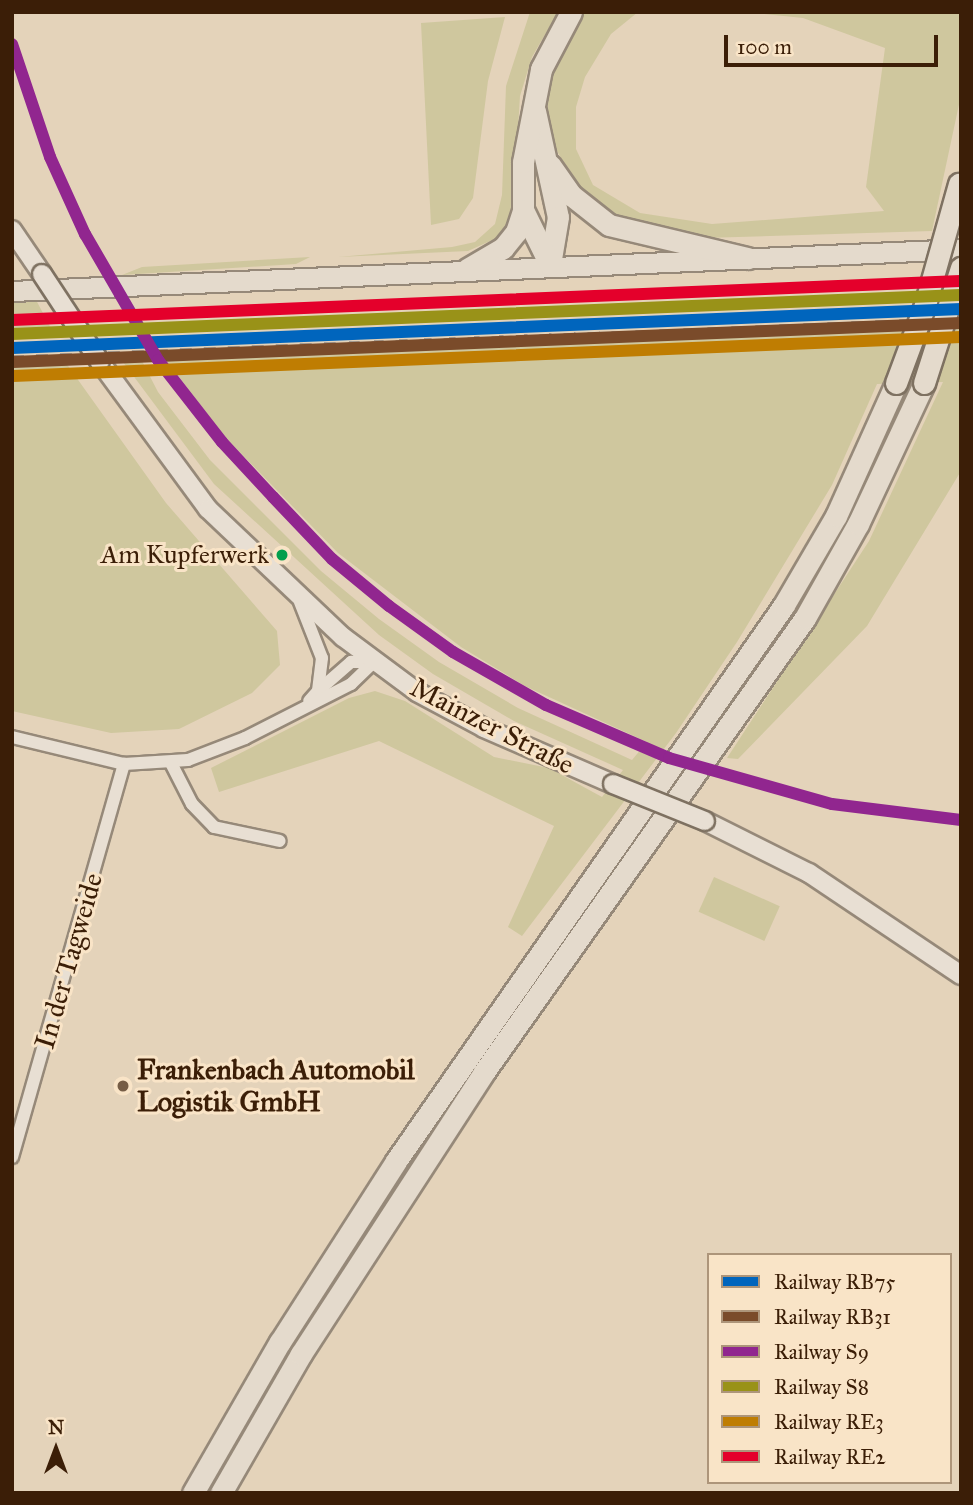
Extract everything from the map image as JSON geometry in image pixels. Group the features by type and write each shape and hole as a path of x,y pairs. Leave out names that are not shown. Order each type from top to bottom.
{"highway":[{"path":"467,269 503,248 516,232 523,210 526,132 533,99 549,47 571,12"},
{"path":"533,99 550,165 558,217 550,265"},
{"path":"550,165 571,195 609,225 748,258"},
{"path":"193,1493 280,1342 396,1160 784,605 841,505 896,383 937,265 960,179"},
{"path":"523,210 550,265"},
{"path":"221,1493 301,1354 484,1072 805,618 870,500 924,383 961,268"}],"main road":[{"name":"Mainzer Straße","path":"12,230 100,362 208,509 299,598 374,662 417,692 484,728 705,821 809,873 961,975"},
{"path":"12,290 961,249"}],"street":[{"path":"299,598 321,646 318,691"},
{"path":"304,706 351,662 374,662"},
{"path":"12,737 124,764 171,763 245,738 351,684 374,662"},
{"path":"171,763 192,804 214,827 280,842"},
{"name":"In der Tagweide","path":"12,1157 124,764"}],"shaded area":[{"path":"530,12 558,12 532,57 520,96 514,194 507,227 499,237 468,251 338,257 452,247 475,242 495,224 502,195 506,86"},
{"path":"582,12 638,12 611,34 585,77 576,107 576,149 593,185 640,213 712,224 884,211 866,187 885,48 803,18 745,12 961,12 961,95 932,231 703,238 613,218 582,194 550,139 547,112 553,63"},
{"path":"505,17 488,81 473,198 459,219 431,225 421,23"},
{"path":"310,257 296,264 122,275 142,267"},
{"path":"36,300 53,332 12,333 12,301"},
{"path":"961,324 961,471 867,626 738,759 727,758 869,541 943,382 877,384 832,485 737,642 676,733 522,936 508,927 554,826 379,741 219,792 211,768 349,698 375,691 405,701 494,757 549,768 602,797 623,770 514,721 433,674 379,635 214,484 123,362 142,361 158,392 210,460 321,571 379,619 439,662 518,708 632,760 647,742 525,686 461,647 338,553 226,438 166,360"},
{"path":"66,363 166,503 277,631 280,665 252,693 179,729 111,733 12,711 12,366"},
{"path":"714,877 780,906 764,941 699,912"}],"railway":[{"path":"12,357 961,319"}],"rail line":[{"name":"S9","path":"12,44 50,157 85,234 158,360 222,442 273,497 332,559 389,606 453,652 546,705 669,758 832,804 961,820"},
{"name":"RE2","path":"12,320 960,281"},
{"name":"S8","path":"12,334 960,295"},
{"name":"RB75","path":"12,348 961,309"},
{"name":"RB31","path":"13,362 961,323"},
{"name":"RE3","path":"13,376 961,337"}],"place":[{"name":"Am Kupferwerk","path":"282,555"},
{"name":"Frankenbach Automobil Logistik GmbH","path":"123,1086"}]}
